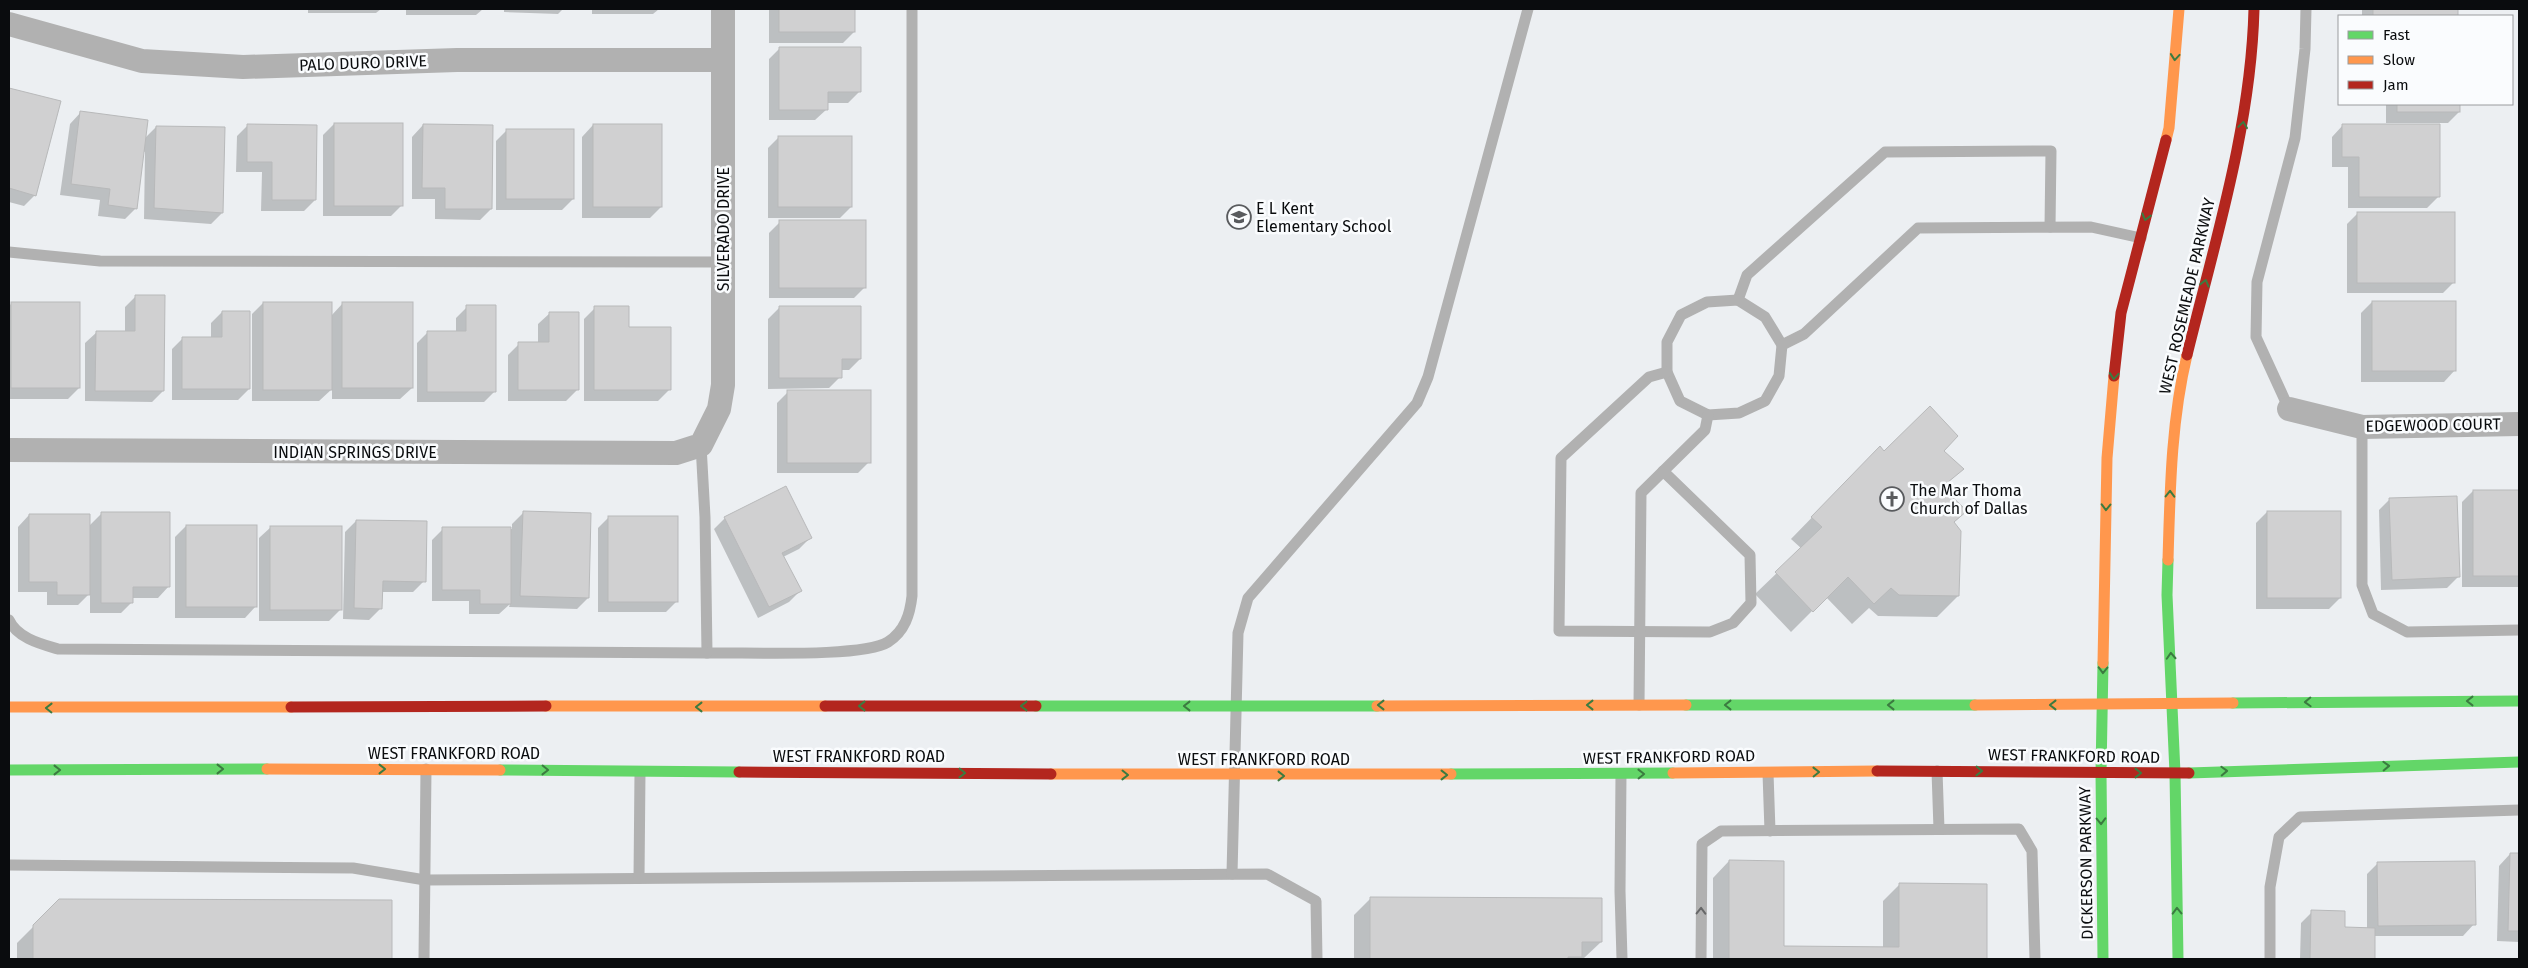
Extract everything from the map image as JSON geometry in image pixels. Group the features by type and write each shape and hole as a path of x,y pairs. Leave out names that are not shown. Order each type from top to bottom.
{"main road":[{"path":"2102,706 2107,458 2116,347 2121,313 2169,128 2179,9"},
{"name":"WEST ROSEMEADE PARKWAY","path":"2175,773 2168,595 2170,501 2180,384 2241,137 2253,51 2254,9"},
{"path":"9,707 2102,706 2339,701 2519,701"},
{"name":"DICKERSON PARKWAY","path":"2102,706 2103,959"},
{"name":"WEST FRANKFORD ROAD","path":"9,770 426,769 1232,776 1937,771 2175,773 2519,762"},
{"path":"2175,773 2178,959"}],"street":[{"name":"SILVERADO DRIVE","path":"700,445 719,409 723,385 723,9"},
{"name":"PALO DURO DRIVE","path":"9,24 142,61 243,67 457,60 723,60"},
{"name":"EDGEWOOD COURT","path":"2290,409 2362,427 2519,424"},
{"name":"INDIAN SPRINGS DRIVE","path":"9,450 676,454 700,445"}],"lane":[{"path":"9,620 11,625 31,641 58,649 708,653 857,651 888,641 906,623 911,611 912,9"},
{"path":"1232,874 1232,776 1238,633 1248,598 1417,403 1428,377 1528,9"},
{"path":"2290,409 2256,337 2257,282 2295,138 2305,50 2306,9"},
{"path":"1738,300 1747,275 1885,152 2051,151 2050,227"},
{"path":"1782,345 1804,334 1918,228 2091,227 2141,238"},
{"path":"9,252 100,261 723,262"},
{"path":"1738,300 1765,318 1782,345 1779,376 1765,401 1740,413 1708,415 1680,401 1667,372 1667,342 1681,315 1707,302 1738,300"},
{"path":"1663,471 1750,555 1751,603 1733,623 1710,632 1559,631 1561,458 1649,377 1667,372"},
{"path":"1639,706 1641,493 1705,430 1708,415"},
{"path":"2362,427 2362,585 2373,614 2407,632 2519,630"},
{"path":"700,445 705,517 708,653"},
{"path":"424,959 426,769"},
{"path":"1937,771 1939,829"},
{"path":"639,878 640,772"},
{"path":"1768,772 1770,831"},
{"path":"1621,774 1620,892 1622,959"},
{"path":"2270,959 2270,887 2279,837 2300,817 2519,810"},
{"path":"1700,959 1702,844 1722,831 2019,829 2032,851 2034,959"},
{"path":"9,865 353,868 425,880 1267,874 1316,901 1317,959"}],"building":[{"path":"779,9 855,9 855,32 779,32"},
{"path":"2373,9 2458,9 2458,15 2373,15"},
{"path":"779,47 861,47 861,92 828,92 828,110 779,110"},
{"path":"9,88 61,101 36,196 9,188"},
{"path":"2397,105 2460,105 2460,112 2397,112"},
{"path":"80,111 148,120 137,209 108,205 110,189 71,184"},
{"path":"334,123 403,123 403,206 334,206"},
{"path":"247,124 317,125 316,200 272,200 272,162 247,162"},
{"path":"423,124 493,125 492,209 445,209 445,188 422,188"},
{"path":"593,124 662,124 662,207 593,207"},
{"path":"2342,124 2440,124 2440,197 2359,197 2359,157 2342,157"},
{"path":"156,126 225,127 223,213 154,208"},
{"path":"506,129 574,129 574,199 506,199"},
{"path":"778,136 852,136 852,207 778,207"},
{"path":"2357,212 2455,212 2455,283 2357,283"},
{"path":"779,220 866,220 866,288 779,288"},
{"path":"135,295 165,295 164,391 95,391 96,331 135,331"},
{"path":"2372,301 2456,301 2456,371 2372,371"},
{"path":"11,302 80,302 80,388 11,388"},
{"path":"263,302 332,302 332,390 263,390"},
{"path":"342,302 413,302 413,388 342,388"},
{"path":"466,305 496,305 496,392 427,392 427,331 466,331"},
{"path":"594,306 629,306 629,327 671,327 671,390 594,390"},
{"path":"779,306 861,306 861,359 842,359 842,378 779,378"},
{"path":"222,311 250,311 250,389 182,389 182,337 222,337"},
{"path":"549,312 579,312 579,390 518,390 518,342 549,342"},
{"path":"787,390 871,390 871,463 787,463"},
{"name":"The Mar Thoma Church of Dallas","path":"1930,406 1958,436 1944,451 1964,469 1942,487 1967,511 1954,522 1961,531 1959,596 1899,595 1891,588 1874,604 1848,577 1813,612 1775,572 1822,527 1811,517 1880,446 1884,451"},
{"path":"786,486 812,538 782,553 802,591 769,607 724,517"},
{"path":"2473,490 2519,490 2519,576 2473,576"},
{"path":"2457,496 2460,577 2392,580 2389,498"},
{"path":"523,511 591,513 589,598 520,596"},
{"path":"2267,511 2341,511 2341,598 2267,598"},
{"path":"101,512 170,512 170,587 133,587 133,603 101,603"},
{"path":"29,514 90,514 90,595 57,595 57,582 29,582"},
{"path":"608,516 678,516 678,602 608,602"},
{"path":"356,520 427,521 426,582 383,581 382,609 354,608"},
{"path":"186,525 257,525 257,607 186,607"},
{"path":"270,526 342,526 342,610 270,610"},
{"path":"442,527 511,527 511,604 480,604 480,590 442,590"},
{"path":"2510,853 2519,853 2519,931 2508,931"},
{"path":"1729,860 1784,861 1784,946 1899,947 1899,883 1987,884 1987,959 1729,959"},
{"path":"2475,861 2476,925 2378,926 2377,862"},
{"path":"1370,897 1602,898 1602,942 1582,942 1582,957 1568,957 1568,959 1370,959"},
{"path":"59,899 392,900 392,959 33,959 33,925"},
{"path":"2311,910 2345,911 2345,927 2375,928 2375,959 2310,959"}],"traffic: fast":[{"path":"2168,560 2167,595 2175,773 2178,959"},
{"path":"2103,663 2101,773 2103,959"},
{"path":"2233,703 2519,701"},
{"path":"1686,705 1975,705"},
{"path":"1036,706 1377,706"},
{"path":"2189,773 2519,762"},
{"path":"9,770 267,769"},
{"path":"500,770 739,772"},
{"path":"1451,774 1673,773"}],"traffic: slow":[{"path":"2166,140 2169,128 2179,9"},
{"path":"2168,560 2174,431 2187,355"},
{"path":"2103,663 2107,458 2114,376"},
{"path":"1975,705 2233,703"},
{"path":"1377,706 1686,705"},
{"path":"546,706 825,706"},
{"path":"9,707 291,707"},
{"path":"267,769 500,770"},
{"path":"1673,773 1877,771"},
{"path":"1051,774 1451,774"}],"traffic: jam":[{"path":"2187,355 2220,227 2239,140 2246,97 2254,9"},
{"path":"2114,376 2121,313 2166,140"},
{"path":"291,707 546,706"},
{"path":"825,706 1036,706"},
{"path":"1877,771 2189,773"},
{"path":"739,772 1051,774"}],"place":[{"name":"E L Kent Elementary School","path":"1239,217"},
{"name":"The Mar Thoma Church of Dallas","path":"1892,499"}]}
